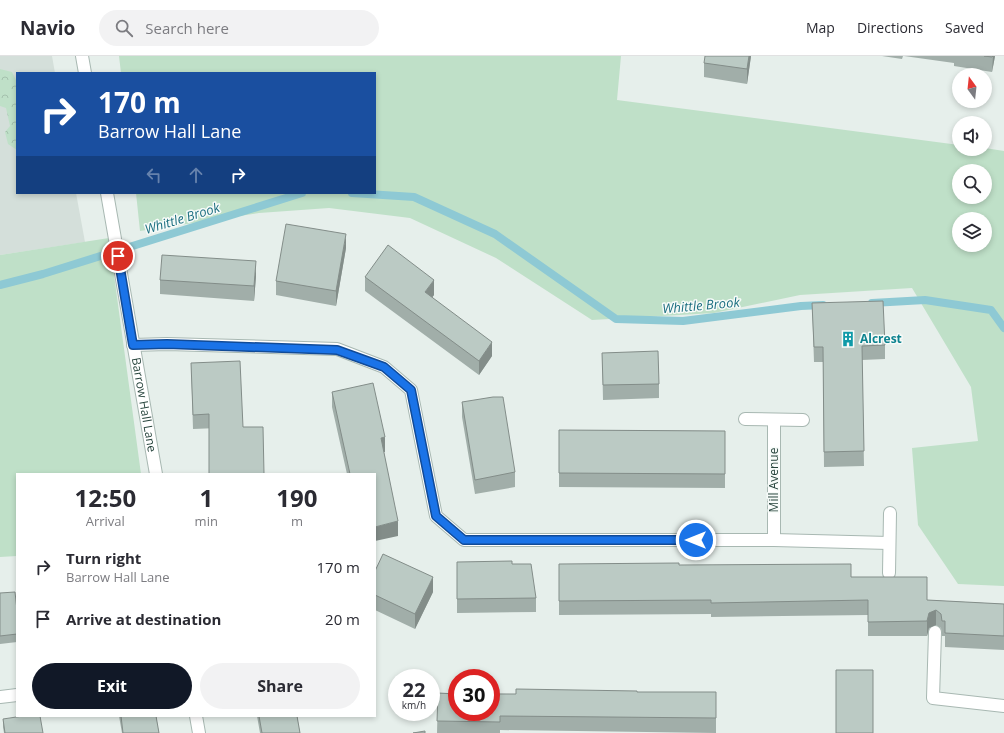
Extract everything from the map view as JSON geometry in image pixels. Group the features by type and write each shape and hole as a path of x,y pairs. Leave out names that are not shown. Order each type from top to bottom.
{"street":[{"path":"82,56 85,72"},
{"name":"Barrow Hall Lane","path":"107,194 156,473"},
{"path":"133,345 167,344 337,350 384,367 411,390 436,516 464,540 774,540 889,543"},
{"path":"745,419 803,420"},
{"name":"Mill Avenue","path":"774,420 774,540"},
{"path":"889,573 890,514"},
{"path":"935,632 934,698 1004,706"},
{"path":"0,697 16,695"},
{"path":"196,717 199,733"}],"shaded area":[{"path":"0,56 52,56 55,72 16,72 16,194 76,194 85,242 0,255"}],"green space":[{"path":"119,56 621,56 617,100 952,144 952,156 992,156 992,149 1004,151 1004,586 958,584 918,525 912,448 978,441 971,387 912,288 800,295 714,313 592,320 496,258 410,218 329,208 259,213 140,231 136,194 376,194 376,72 121,72"},
{"path":"0,69 12,72 16,80 16,149 8,144 5,132 10,126 6,108 0,106"},
{"path":"109,238 141,473 16,473 16,556 0,557 0,255"}],"building":[{"path":"705,56 749,56 747,69 704,63"},
{"path":"286,224 346,234 336,291 276,281"},
{"path":"388,245 434,280 425,292 492,342 479,361 365,277"},
{"path":"162,255 256,261 254,286 160,280"},
{"path":"883,301 885,345 862,346 864,451 824,452 823,347 814,347 812,303"},
{"path":"658,351 659,384 603,385 602,353"},
{"path":"240,361 243,427 263,427 264,473 209,473 209,414 193,415 191,363"},
{"path":"373,383 385,437 381,438 398,521 376,527 376,473 350,473 332,392"},
{"path":"493,397 503,397 515,472 475,480 462,402"},
{"path":"559,430 725,431 725,474 559,473"},
{"path":"383,554 433,577 415,614 376,595 376,569"},
{"path":"512,561 512,564 531,564 536,598 457,599 457,562"},
{"path":"679,563 679,565 851,564 851,577 927,577 927,600 1004,604 1004,636 945,633 945,621 942,621 941,614 936,610 929,613 927,621 868,622 868,600 711,603 711,600 559,601 559,564"},
{"path":"15,592 16,634 0,636 0,593"},
{"path":"836,670 873,670 873,733 836,733"},
{"path":"516,689 716,692 716,718 500,716 500,694 516,694"},
{"path":"440,693 448,694 448,721 500,722 437,721 440,721"},
{"path":"16,717 40,717 43,733 5,733 3,719"},
{"path":"121,717 156,717 159,733 123,733"},
{"path":"259,717 297,717 300,733 262,733"},
{"path":"425,731 425,733 413,733"}],"waterway":[{"name":"Whittle Brook","path":"0,285 43,274 299,194"},
{"name":"Whittle Brook","path":"368,194 414,197 495,234 616,319 683,321 801,306 823,305"},
{"name":"Whittle Brook","path":"872,303 925,300 991,310 1004,328"}],"place":[{"name":"Alcrest","path":"848,339"}],"route":[{"path":"118,256 133,345 167,344 337,350 384,367 411,390 436,516 464,540 696,540"}]}
